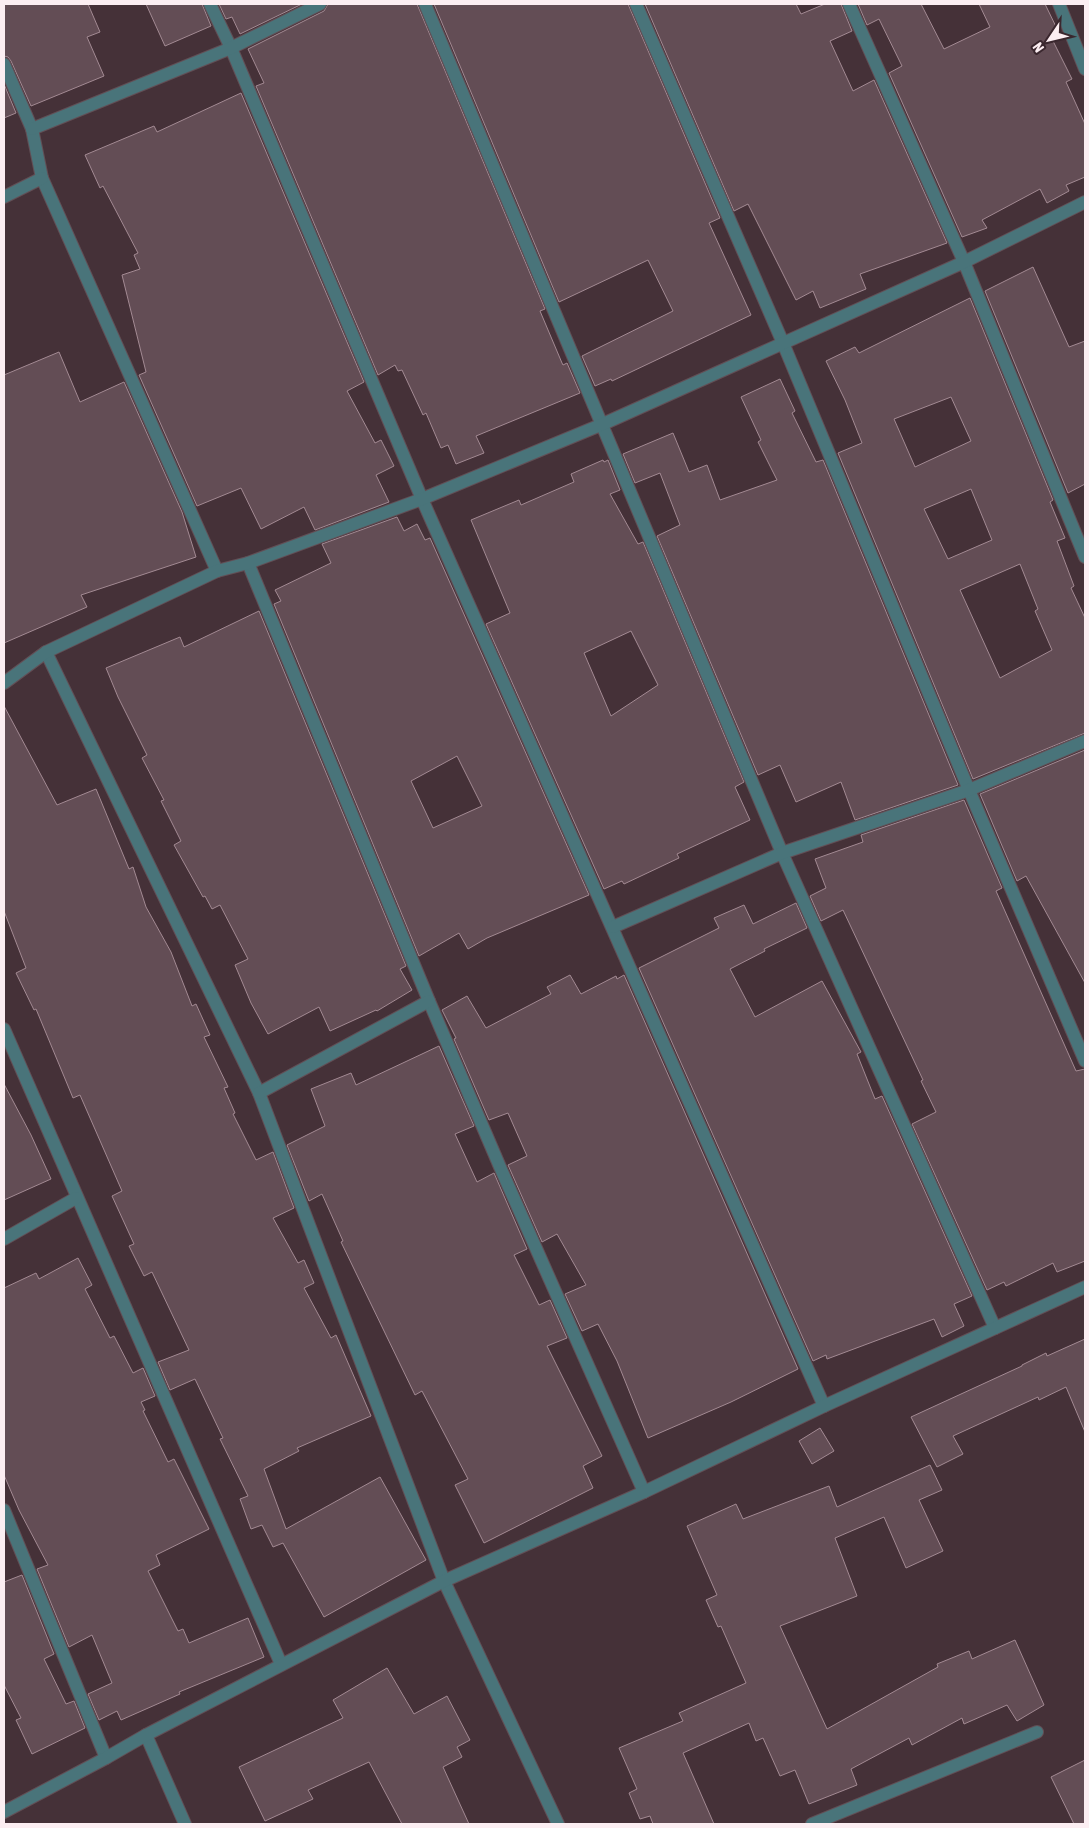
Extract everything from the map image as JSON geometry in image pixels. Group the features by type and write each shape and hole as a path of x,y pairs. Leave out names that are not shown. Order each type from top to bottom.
{"street":[{"path":"210,4 231,48 422,499 824,1406"},
{"path":"32,129 231,48 320,4"},
{"path":"425,4 782,853 995,1328"},
{"path":"636,4 783,343 969,790 1085,1061"},
{"path":"849,4 964,262 1085,556"},
{"path":"1059,4 1085,69"},
{"path":"4,64 32,129 42,178 217,571"},
{"path":"4,197 42,178"},
{"path":"4,683 46,652 217,571 248,564 422,499 603,424 964,262 1085,202"},
{"path":"248,564 500,1167 644,1492"},
{"path":"46,652 259,1093 444,1581 558,1824"},
{"path":"613,927 782,853 969,790 1085,741"},
{"path":"259,1093 429,1000"},
{"path":"4,1029 76,1198 281,1664"},
{"path":"4,1239 76,1198"},
{"path":"4,1812 281,1664 444,1581 644,1492 824,1406 1085,1287"},
{"path":"4,1510 106,1758"},
{"path":"812,1824 1037,1732"},
{"path":"146,1735 185,1824"}],"building":[{"path":"4,4 88,4 100,32 87,37 104,76 31,106 11,61 8,57 4,56"},
{"path":"146,4 202,4 211,26 165,46"},
{"path":"219,4 302,4 240,34 232,17 226,19"},
{"path":"328,4 417,4 545,309 540,311 562,363 563,365 567,363 580,393 476,436 484,453 456,464 448,445 441,448 426,413 423,415 402,370 398,371 395,365 378,375 256,86 264,83 248,49 324,11"},
{"path":"434,4 628,4 720,218 709,223 751,315 612,381 611,379 595,386 582,356 673,311 648,260 559,302"},
{"path":"645,4 796,4 801,14 825,4 841,4 852,31 830,41 853,91 874,80 947,243 860,274 866,289 820,308 813,291 796,300 748,204 734,211"},
{"path":"858,4 921,4 944,49 990,27 979,4 1045,4 1061,37 1053,41 1072,79 1066,82 1085,124 1085,177 1066,185 1069,191 1047,203 1040,189 982,220 987,228 962,237 889,73 902,66 879,19 867,25"},
{"path":"4,84 16,113 4,118"},
{"path":"241,93 364,382 347,391 375,443 381,440 394,466 376,475 389,502 315,530 304,507 261,529 241,488 197,506 139,375 146,372 122,275 140,269 134,255 138,253 103,186 100,188 85,155 154,126 157,132"},
{"path":"1033,267 1069,347 1085,341 1085,484 1068,493 985,291"},
{"path":"970,298 1053,500 1050,502 1065,538 1057,541 1074,586 1071,588 1085,618 1085,733 973,779 838,453 862,443 845,400 826,361 855,347 859,353","holes":["951,397 971,441 915,467 894,419","971,489 992,540 948,559 924,509","1020,564 1038,609 1035,611 1052,650 1000,678 960,590"]},
{"path":"59,352 80,402 124,382 182,512 196,557 81,595 87,607 4,643 4,375"},
{"path":"780,379 795,411 792,413 816,462 823,460 958,785 855,820 841,782 796,802 780,765 758,775 657,536 680,525 660,473 635,483 623,454 673,433 689,472 707,465 720,500 777,480 758,442 761,440 741,397"},
{"path":"603,460 604,462 608,460 620,490 610,494 638,544 643,542 744,782 735,787 750,820 677,854 679,858 624,884 622,881 604,889 486,624 510,613 471,520 519,500 521,505 574,482 571,474","holes":["631,631 658,685 611,716 584,653"]},
{"path":"397,517 404,531 417,524 425,540 430,538 589,895 487,938 468,949 459,933 419,956 274,604 281,601 275,590 331,563 322,544","holes":["457,756 482,806 433,828 411,781"]},
{"path":"259,611 406,966 400,969 412,990 377,1011 330,1031 319,1007 268,1034 251,1003 235,965 248,959 220,905 212,909 205,896 203,897 174,845 181,841 161,801 164,800 142,758 147,755 118,697 106,668 180,637 184,647"},
{"path":"4,706 57,805 96,789 129,869 133,867 146,907 171,952 192,1006 196,1004 210,1035 204,1037 228,1087 224,1088 235,1113 233,1114 256,1160 273,1152 294,1208 273,1218 298,1263 304,1260 314,1283 304,1288 331,1338 336,1335 371,1416 297,1448 299,1451 264,1469 286,1529 380,1477 426,1560 324,1617 283,1543 273,1547 262,1525 251,1529 240,1499 248,1496 220,1439 223,1438 195,1379 170,1390 158,1362 189,1350 152,1272 144,1276 129,1246 134,1244 112,1196 122,1191 80,1095 73,1098 36,1009 34,1010 16,973 26,968 4,911"},
{"path":"1085,750 1085,983 1026,876 1017,881 980,794"},
{"path":"964,800 1002,888 996,891 1076,1071 1085,1069 1085,1261 1057,1272 1053,1263 1006,1286 1004,1282 987,1290 912,1124 936,1112 921,1081 923,1080 843,910 821,921 810,896 826,888 815,859 863,842 861,835"},
{"path":"796,903 807,928 764,949 765,951 730,969 755,1017 822,981 861,1052 857,1054 875,1099 882,1096 972,1296 954,1304 964,1326 942,1337 934,1319 827,1359 826,1355 813,1361 639,968 719,928 714,918 744,905 753,924"},
{"path":"570,975 581,994 616,976 617,979 624,975 798,1369 731,1402 648,1438 617,1361 598,1324 582,1331 565,1294 586,1285 557,1234 542,1242 508,1165 527,1156 508,1113 489,1120 454,1039 456,1038 442,1010 467,996 486,1028 551,994 547,987"},
{"path":"439,1046 474,1126 455,1134 477,1182 494,1173 527,1249 514,1255 539,1305 550,1300 567,1338 547,1346 602,1456 583,1466 593,1488 484,1543 455,1485 468,1479 422,1391 415,1395 341,1242 343,1241 322,1194 309,1201 287,1145 325,1126 311,1089 351,1073 356,1085"},
{"path":"4,1084 31,1135 51,1179 4,1200"},
{"path":"78,1258 92,1285 85,1289 110,1338 114,1336 133,1373 143,1368 155,1396 141,1402 145,1410 143,1411 168,1462 174,1459 209,1529 156,1555 160,1565 148,1571 178,1631 183,1629 189,1643 248,1618 264,1657 179,1692 180,1694 121,1720 117,1711 99,1720 88,1694 112,1683 92,1635 69,1647 37,1569 48,1565 19,1510 4,1475 4,1288 36,1273 39,1279"},
{"path":"1085,1339 1085,1432 1066,1387 1039,1400 1038,1397 953,1436 963,1454 937,1467 911,1417 1046,1353 1047,1356"},
{"path":"820,1428 834,1451 812,1464 799,1441"},
{"path":"930,1465 942,1490 919,1500 943,1551 906,1568 884,1517 835,1538 857,1596 780,1626 827,1729 938,1667 937,1664 969,1651 972,1659 1015,1640 1044,1705 1017,1721 1007,1705 964,1724 962,1718 912,1745 909,1738 851,1769 857,1785 809,1804 795,1770 780,1776 763,1738 756,1741 749,1723 683,1753 714,1824 653,1824 650,1816 640,1819 629,1793 637,1789 619,1748 683,1721 679,1713 746,1683 721,1626 718,1627 706,1600 717,1595 687,1526 736,1504 743,1519 829,1486 837,1507"},
{"path":"22,1575 54,1654 44,1659 66,1704 74,1701 85,1728 32,1754 16,1720 21,1718 4,1685 4,1582"},
{"path":"387,1668 414,1714 447,1696 470,1740 457,1747 462,1757 443,1767 469,1824 402,1824 369,1762 308,1790 313,1799 265,1821 239,1767 343,1718 333,1700"},
{"path":"1085,1760 1085,1824 1074,1824 1051,1777"}]}
